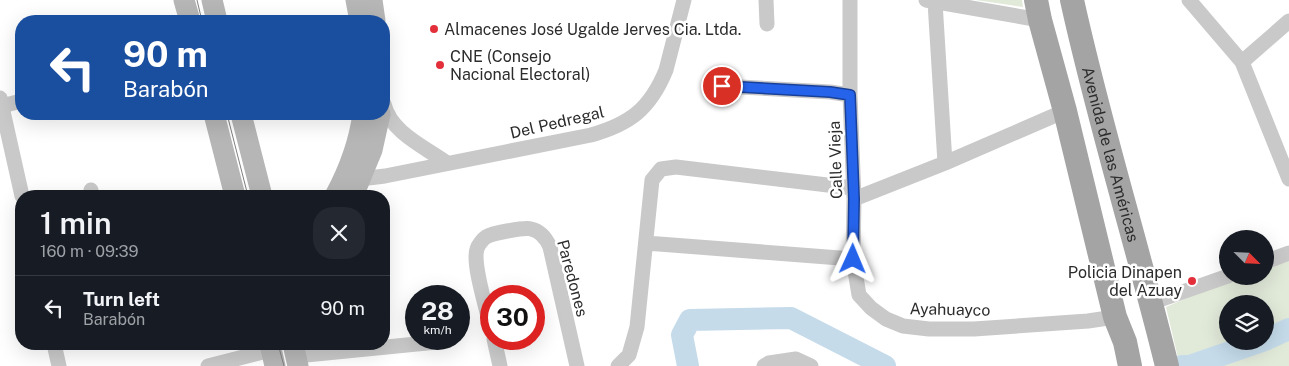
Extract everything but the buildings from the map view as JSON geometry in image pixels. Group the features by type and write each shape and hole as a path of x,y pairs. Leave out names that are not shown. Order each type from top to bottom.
{"main road":[{"path":"184,0 188,15"},
{"path":"212,0 216,15"},
{"path":"356,0 359,15"},
{"path":"372,0 374,15"},
{"name":"Avenida de las Américas","path":"1072,0 1093,90 1167,366"},
{"name":"Avenida de las Américas","path":"1038,10 1130,366"},
{"path":"216,120 233,190"},
{"path":"243,120 260,190"},
{"path":"353,184 356,146 362,120"},
{"path":"353,184 372,150 379,120"}],"street":[{"name":"Del Pedregal","path":"353,184 447,163 590,135 612,129 625,122 639,113 652,98 662,81 684,0"},
{"path":"766,0 767,24"},
{"name":"Calle Vieja","path":"850,0 850,95 854,194 853,259"},
{"path":"1189,0 1242,62 1289,179"},
{"path":"945,163 931,1 1038,10"},
{"path":"1242,62 1289,21"},
{"path":"722,86 830,92 850,95"},
{"path":"15,101 1,102 21,190"},
{"path":"618,366 629,355 637,327 652,180 661,169 676,166 854,194 945,163 1064,111"},
{"path":"390,117 395,125 410,138 447,163"},
{"name":"Paredones","path":"481,285 475,259 477,247 485,238 491,235 529,228 539,232 546,239 550,247 578,366"},
{"path":"646,243 853,259"},
{"path":"1274,259 1289,253"},
{"name":"Ayahuayco","path":"853,259 859,295 871,308 886,319 903,326 929,329 974,329 1088,321 1116,316"},
{"path":"1151,303 1219,279"},
{"path":"390,346 405,345"},
{"path":"55,350 59,366"},
{"path":"296,355 350,350"},
{"path":"496,350 500,366"},
{"path":"208,366 272,353"},
{"path":"764,366 769,363 796,359 811,366"}],"green space":[{"path":"976,0 1022,0 1023,7"},
{"path":"1289,255 1289,366 1180,366 1166,307 1219,284 1274,285 1274,261"}],"waterway":[{"path":"688,366 682,335 690,320 791,318 885,366"},
{"path":"1274,336 1289,329"},
{"path":"1182,366 1190,366 1236,350"}],"tram line":[{"path":"197,0 201,15"},
{"path":"229,120 246,190"},
{"path":"280,350 284,366"}],"place":[{"name":"Almacenes José Ugalde Jerves Cia. Ltda.","path":"434,29"},
{"name":"CNE (Consejo Nacional Electoral)","path":"440,65"},
{"name":"Policia Dinapen del Azuay","path":"1192,281"}],"route":[{"path":"722,86 830,92 850,95 854,199 853,259"}]}
